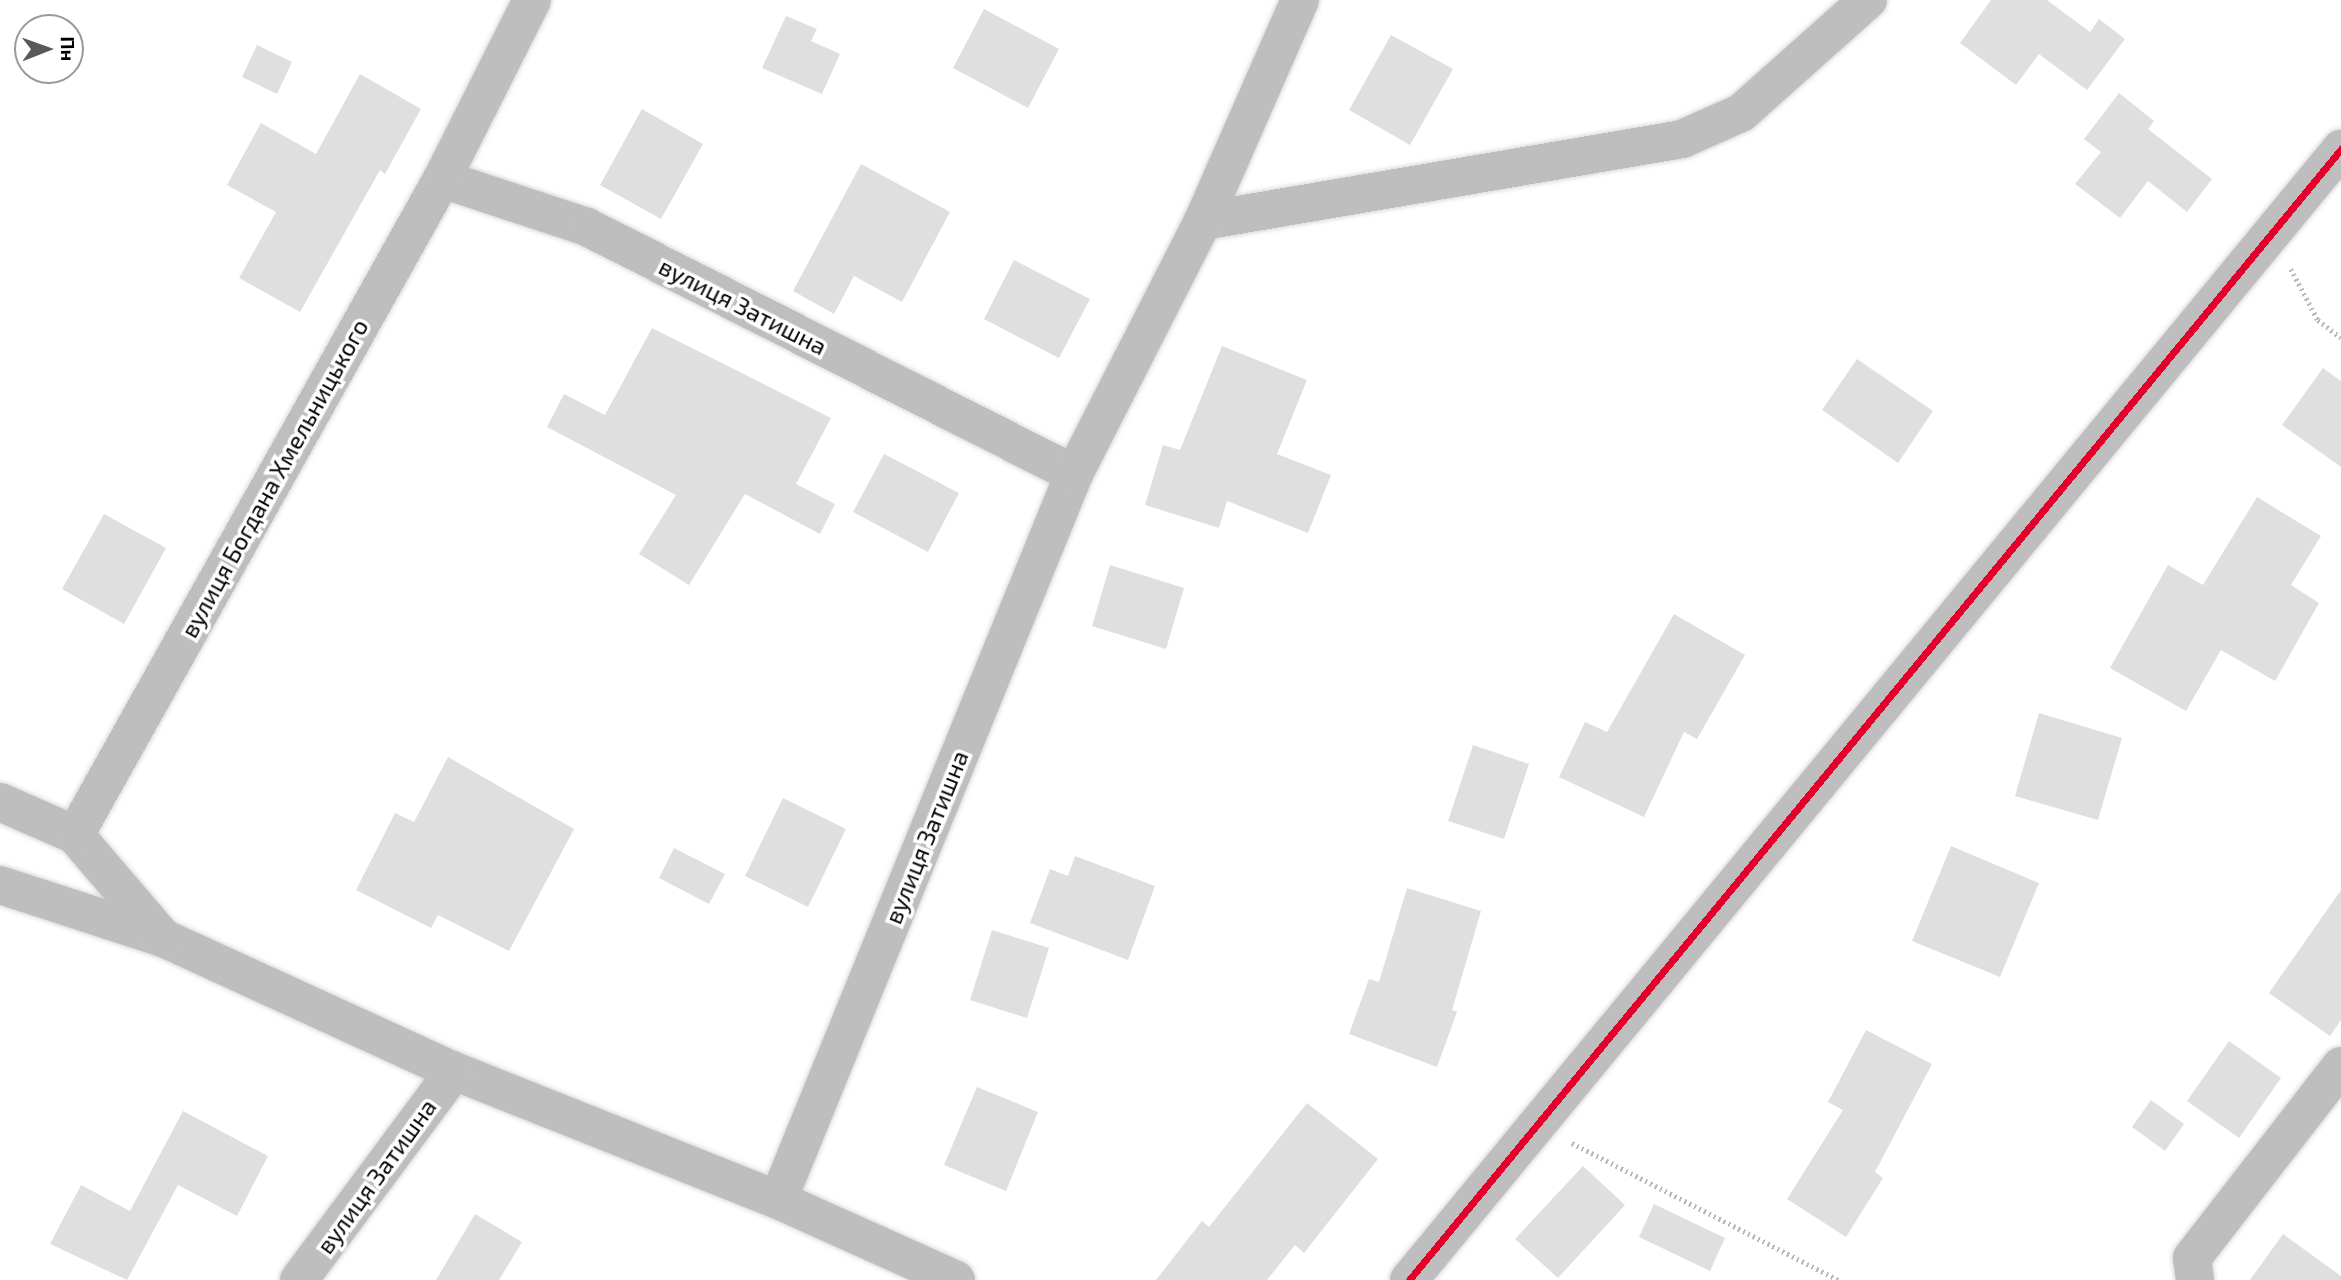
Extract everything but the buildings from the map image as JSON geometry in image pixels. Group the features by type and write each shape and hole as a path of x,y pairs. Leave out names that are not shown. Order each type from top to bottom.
{"street":[{"name":"вулиця Богдана Хмельницького","path":"75,835 442,179 532,0"},
{"name":"вулиця Затишна","path":"778,1200 1074,474 1203,221 1300,0"},
{"path":"1203,221 1682,139 1741,113 1868,0"},
{"path":"1409,1280 1536,1121 2341,149"},
{"name":"вулиця Затишна","path":"442,179 587,227 1074,474"},
{"path":"0,802 75,835 163,938"},
{"path":"0,885 163,938 454,1071 778,1200 956,1280"},
{"path":"2195,1280 2192,1258 2341,1066"},
{"name":"вулиця Затишна","path":"299,1280 454,1071"}],"path":[{"path":"2284,256 2318,320 2341,338"},
{"path":"1536,1121 1839,1280"}],"transit line":[{"path":"1409,1280 2341,149"}]}
